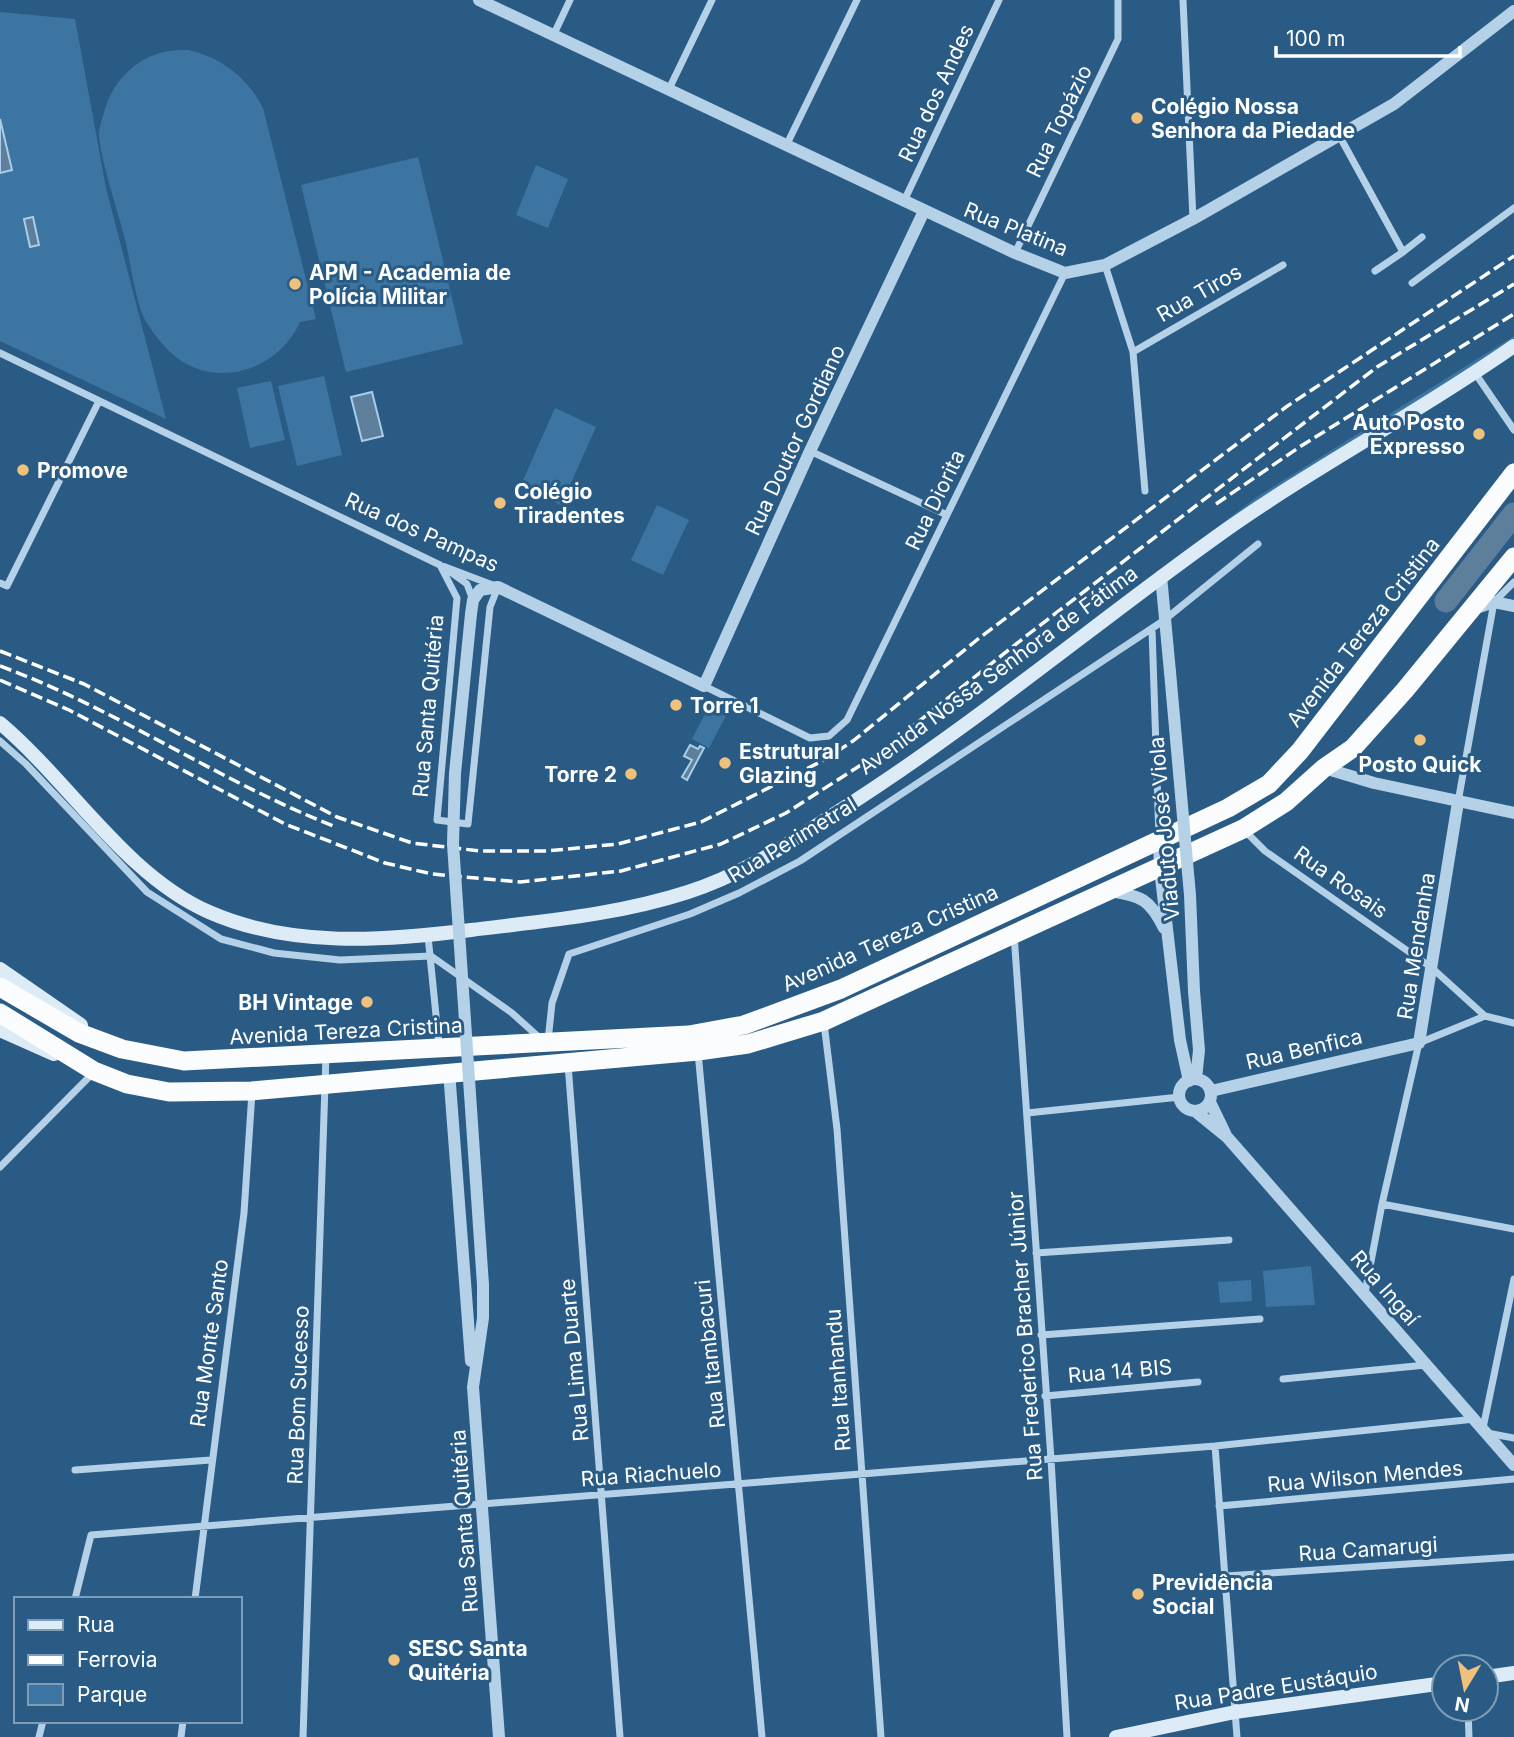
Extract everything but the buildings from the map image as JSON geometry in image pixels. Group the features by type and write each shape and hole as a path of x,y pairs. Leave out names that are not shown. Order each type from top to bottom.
{"highway":[{"name":"Avenida Tereza Cristina","path":"0,987 79,1033 111,1046 184,1061 689,1035 744,1026 841,989 1228,808 1269,784 1300,751 1514,473"},
{"path":"0,1013 94,1071 127,1084 169,1092 252,1091 449,1071 698,1051 748,1044 824,1021 1160,869 1243,829 1286,802 1324,768 1353,748 1405,690 1514,557"}],"main road":[{"name":"Avenida Nossa Senhora de Fátima","path":"0,723 57,777 131,857 207,912 276,934 340,939 428,936 618,912 692,891 759,862 925,753 1046,667 1161,576 1230,527 1367,437 1475,373 1514,346"},
{"name":"Avenida Tereza Cristina","path":"0,969 111,1046"},
{"path":"0,1030 94,1071"},
{"name":"Rua Padre Eustáquio","path":"1116,1737 1236,1712 1430,1685"}],"street":[{"name":"Rua Platina","path":"479,0 924,211 1065,273 1105,265 1340,137 1394,104 1514,11"},
{"path":"553,37 570,0"},
{"path":"668,91 712,0"},
{"path":"786,146 857,0"},
{"name":"Rua dos Andes","path":"904,201 999,0"},
{"name":"Rua Topázio","path":"1015,253 1118,39 1118,0"},
{"path":"1183,0 1193,219"},
{"path":"1340,137 1403,252"},
{"path":"1412,283 1514,208"},
{"name":"Rua Doutor Gordiano","path":"704,686 810,450 924,211"},
{"path":"1375,271 1422,237"},
{"path":"1105,265 1133,352 1145,491"},
{"name":"Rua Tiros","path":"1133,352 1283,265"},
{"name":"Rua Diorita","path":"829,736 848,720 1065,273"},
{"name":"Rua dos Pampas","path":"0,353 440,565 499,587 810,738 829,736"},
{"path":"1475,373 1514,430"},
{"path":"3,584 99,401"},
{"path":"810,450 947,516"},
{"name":"Rua Perimetral","path":"546,1042 552,1003 569,954 690,914 739,893 800,861 1157,625 1258,544"},
{"name":"Rua Santa Quitéria","path":"440,565 467,584 473,600"},
{"name":"Rua Santa Quitéria","path":"440,565 457,598 437,820 468,824 490,607 499,587"},
{"name":"Viaduto José Viola","path":"1161,576 1157,625 1170,672 1190,895 1199,1050 1192,1080"},
{"path":"1469,610 1494,602 1514,582"},
{"name":"Rua Santa Quitéria","path":"473,1387 483,1318 483,1285 453,844 455,773 473,600 480,590 499,587"},
{"path":"1494,602 1514,606"},
{"name":"Rua Mendanha","path":"1365,1294 1382,1204 1419,1043 1494,602"},
{"path":"1157,625 1160,869 1183,1061 1192,1080"},
{"path":"0,741 26,764 146,892 221,939 274,953 340,960 431,956 501,1005 546,1042"},
{"path":"1324,768 1458,802 1514,813"},
{"name":"Rua Rosais","path":"1243,829 1265,851 1432,968 1485,1016"},
{"path":"1110,891 1139,896 1147,901 1168,935"},
{"name":"Rua Frederico Bracher Júnior","path":"1014,933 1051,1459 1067,1737"},
{"path":"428,936 439,1049"},
{"path":"1485,1016 1514,1023"},
{"name":"Rua Benfica","path":"1210,1096 1419,1043 1485,1016"},
{"name":"Rua Itanhandu","path":"824,1021 836,1129 881,1737"},
{"name":"Rua Itambacuri","path":"698,1051 741,1485 762,1737"},
{"name":"Rua Bom Sucesso","path":"303,1737 326,1055"},
{"name":"Rua Lima Duarte","path":"568,1063 578,1214 604,1495 620,1737"},
{"path":"0,1167 94,1071"},
{"name":"Rua Santa Quitéria","path":"449,1071 499,1737"},
{"path":"1192,1080 1204,1082 1210,1096 1195,1111 1186,1107 1180,1097 1182,1087 1192,1080"},
{"name":"Rua Monte Santo","path":"195,1597 244,1213 252,1091"},
{"name":"Rua Ingaí","path":"1210,1096 1227,1137"},
{"path":"1027,1114 1180,1097"},
{"name":"Rua Ingaí","path":"1195,1111 1227,1137 1512,1460"},
{"path":"1382,1204 1514,1229"},
{"path":"1036,1253 1229,1240"},
{"path":"1481,1427 1514,1279"},
{"path":"1041,1335 1260,1319"},
{"path":"1283,1379 1426,1365"},
{"name":"Rua 14 BIS","path":"1045,1396 1198,1382"},
{"path":"1237,1737 1215,1446 1481,1427 1514,1438"},
{"name":"Rua Riachuelo","path":"76,1597 91,1535 1215,1446"},
{"path":"75,1470 211,1460"},
{"name":"Rua Wilson Mendes","path":"1219,1506 1514,1479"},
{"name":"Rua Camarugi","path":"1224,1576 1514,1557"}],"green space":[{"path":"0,12 75,19 106,188 166,419 0,341"},
{"path":"188,50 212,58 232,70 250,87 263,108 316,319 300,322 291,338 265,361 232,373 197,369 180,360 162,344 148,325 137,297 126,243 100,146 99,132 105,109 117,83 126,73 136,64 160,53"},
{"path":"418,157 463,344 346,372 301,185"},
{"path":"536,165 568,179 548,228 516,215"},
{"path":"1514,336 1514,343 1138,587 1257,497"},
{"path":"324,376 342,455 297,466 278,386"},
{"path":"271,381 285,440 250,448 237,388"},
{"path":"555,408 596,427 561,505 520,487"},
{"path":"657,505 689,520 663,575 631,560"},
{"path":"710,704 728,712 709,748 692,739"},
{"path":"1311,1266 1315,1305 1266,1307 1263,1271"},
{"path":"1251,1280 1252,1301 1220,1303 1218,1282"}],"shaded area":[{"path":"0,119 12,170 0,173"},
{"path":"33,217 39,245 30,247 24,219"},
{"path":"372,392 383,436 362,441 351,397"},
{"path":"690,745 698,749 700,746 704,748 687,780 682,777 692,760 684,756"}],"waterway":[{"path":"1446,601 1514,514"}],"railway":[{"path":"0,651 84,684 337,817 412,843 480,851 547,851 618,844 701,822 824,760 853,741 978,639 1286,407 1514,256"},
{"path":"0,680 69,710 285,824 385,863 432,874 520,882 621,871 721,844 786,813 875,756 1030,633 1377,367 1514,284"},
{"path":"1216,504 1301,446 1514,314"},
{"path":"0,666 86,703 251,789 336,827"}],"place":[{"name":"Colégio Nossa Senhora da Piedade","path":"1137,118"},
{"name":"APM - Academia de Polícia Militar","path":"295,284"},
{"name":"Auto Posto Expresso","path":"1479,434"},
{"name":"Promove","path":"23,470"},
{"name":"Colégio Tiradentes","path":"500,503"},
{"name":"Torre 1","path":"676,705"},
{"name":"Posto Quick","path":"1420,740"},
{"name":"Estrutural Glazing","path":"725,763"},
{"name":"Torre 2","path":"631,774"},
{"name":"BH Vintage","path":"367,1002"},
{"name":"Previdência Social","path":"1138,1594"},
{"name":"SESC Santa Quitéria","path":"394,1660"}]}
